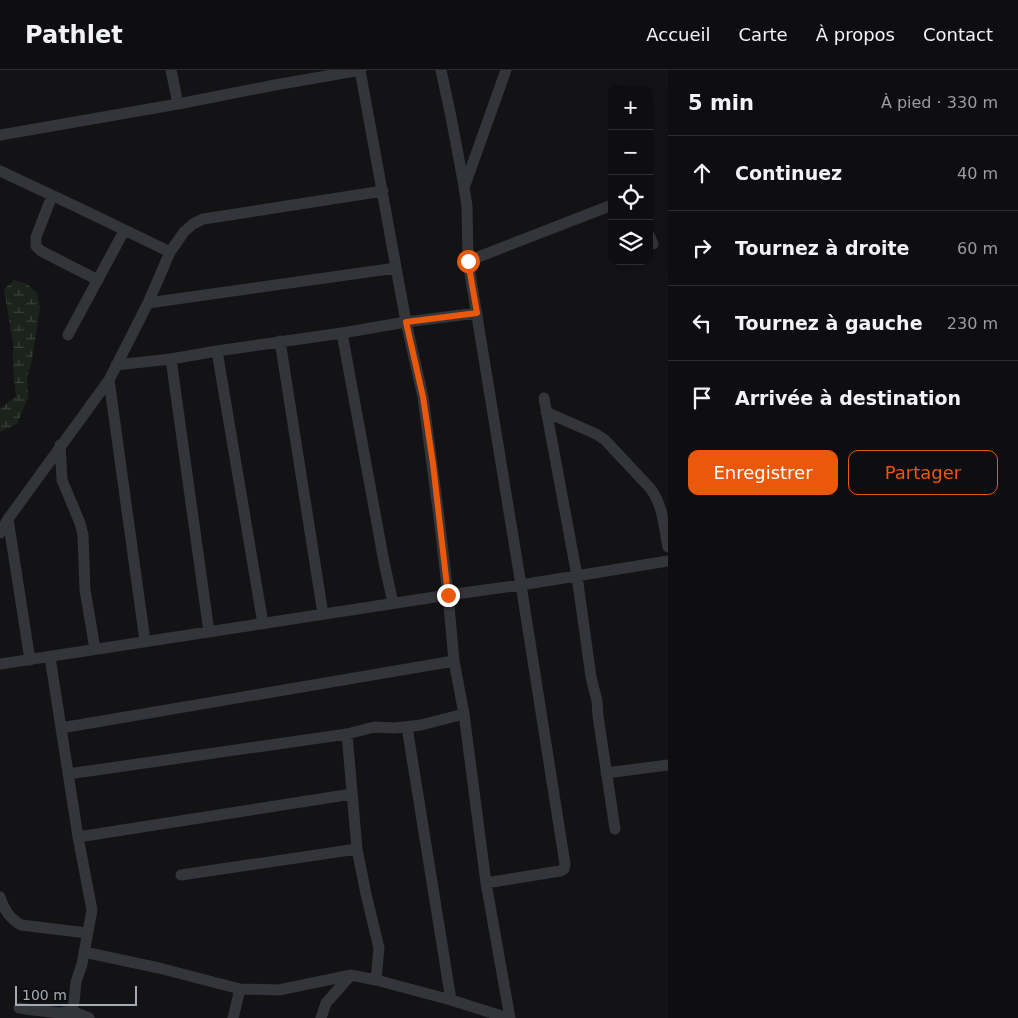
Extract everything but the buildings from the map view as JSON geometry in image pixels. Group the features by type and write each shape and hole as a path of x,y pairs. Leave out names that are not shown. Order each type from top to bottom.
{"street":[{"path":"172,70 178,104"},
{"path":"0,135 360,70 406,322 423,397 433,464 454,661 464,714 486,882 509,1018 451,1000 351,975 279,990 240,989 159,968 84,952"},
{"path":"441,70 452,117 467,206 468,261 565,864 564,869 560,871 486,882"},
{"path":"464,188 506,70"},
{"path":"0,171 170,252"},
{"path":"0,533 60,446 109,380 148,303 170,252 184,232 193,224 203,220 383,191"},
{"path":"52,196 36,237 36,246 40,251 98,280"},
{"path":"468,261 608,207"},
{"path":"68,335 124,230"},
{"path":"148,303 396,268"},
{"path":"116,365 171,359 406,322 477,313"},
{"path":"342,333 392,603"},
{"path":"280,341 323,614"},
{"path":"217,351 263,624"},
{"path":"171,359 210,632"},
{"path":"109,380 145,641"},
{"path":"544,398 577,576 615,829"},
{"path":"546,412 596,434 650,488 659,504 668,547"},
{"path":"60,446 62,480 80,523 83,536 85,590 95,649"},
{"path":"8,519 30,660"},
{"path":"0,664 668,561"},
{"path":"50,657 78,837 92,910 82,964 76,982 71,1015"},
{"path":"61,728 454,661"},
{"path":"68,774 347,734 374,727 421,725 464,714"},
{"path":"407,727 451,1000"},
{"path":"347,734 357,849 379,948 376,980"},
{"path":"606,772 668,765"},
{"path":"78,837 352,794"},
{"path":"181,875 357,849"},
{"path":"0,896 4,908 10,916 21,924 87,933"},
{"path":"321,1018 326,1003 351,975"},
{"path":"233,1018 240,989"},
{"path":"18,1008 90,1018"}],"green space":[{"path":"14,280 27,284 37,293 40,307 32,360 27,377 28,398 17,424 0,432 0,409 16,396 13,344 4,289"}],"route":[{"path":"448,595 433,464 423,397 406,322 477,313 468,261"}]}
